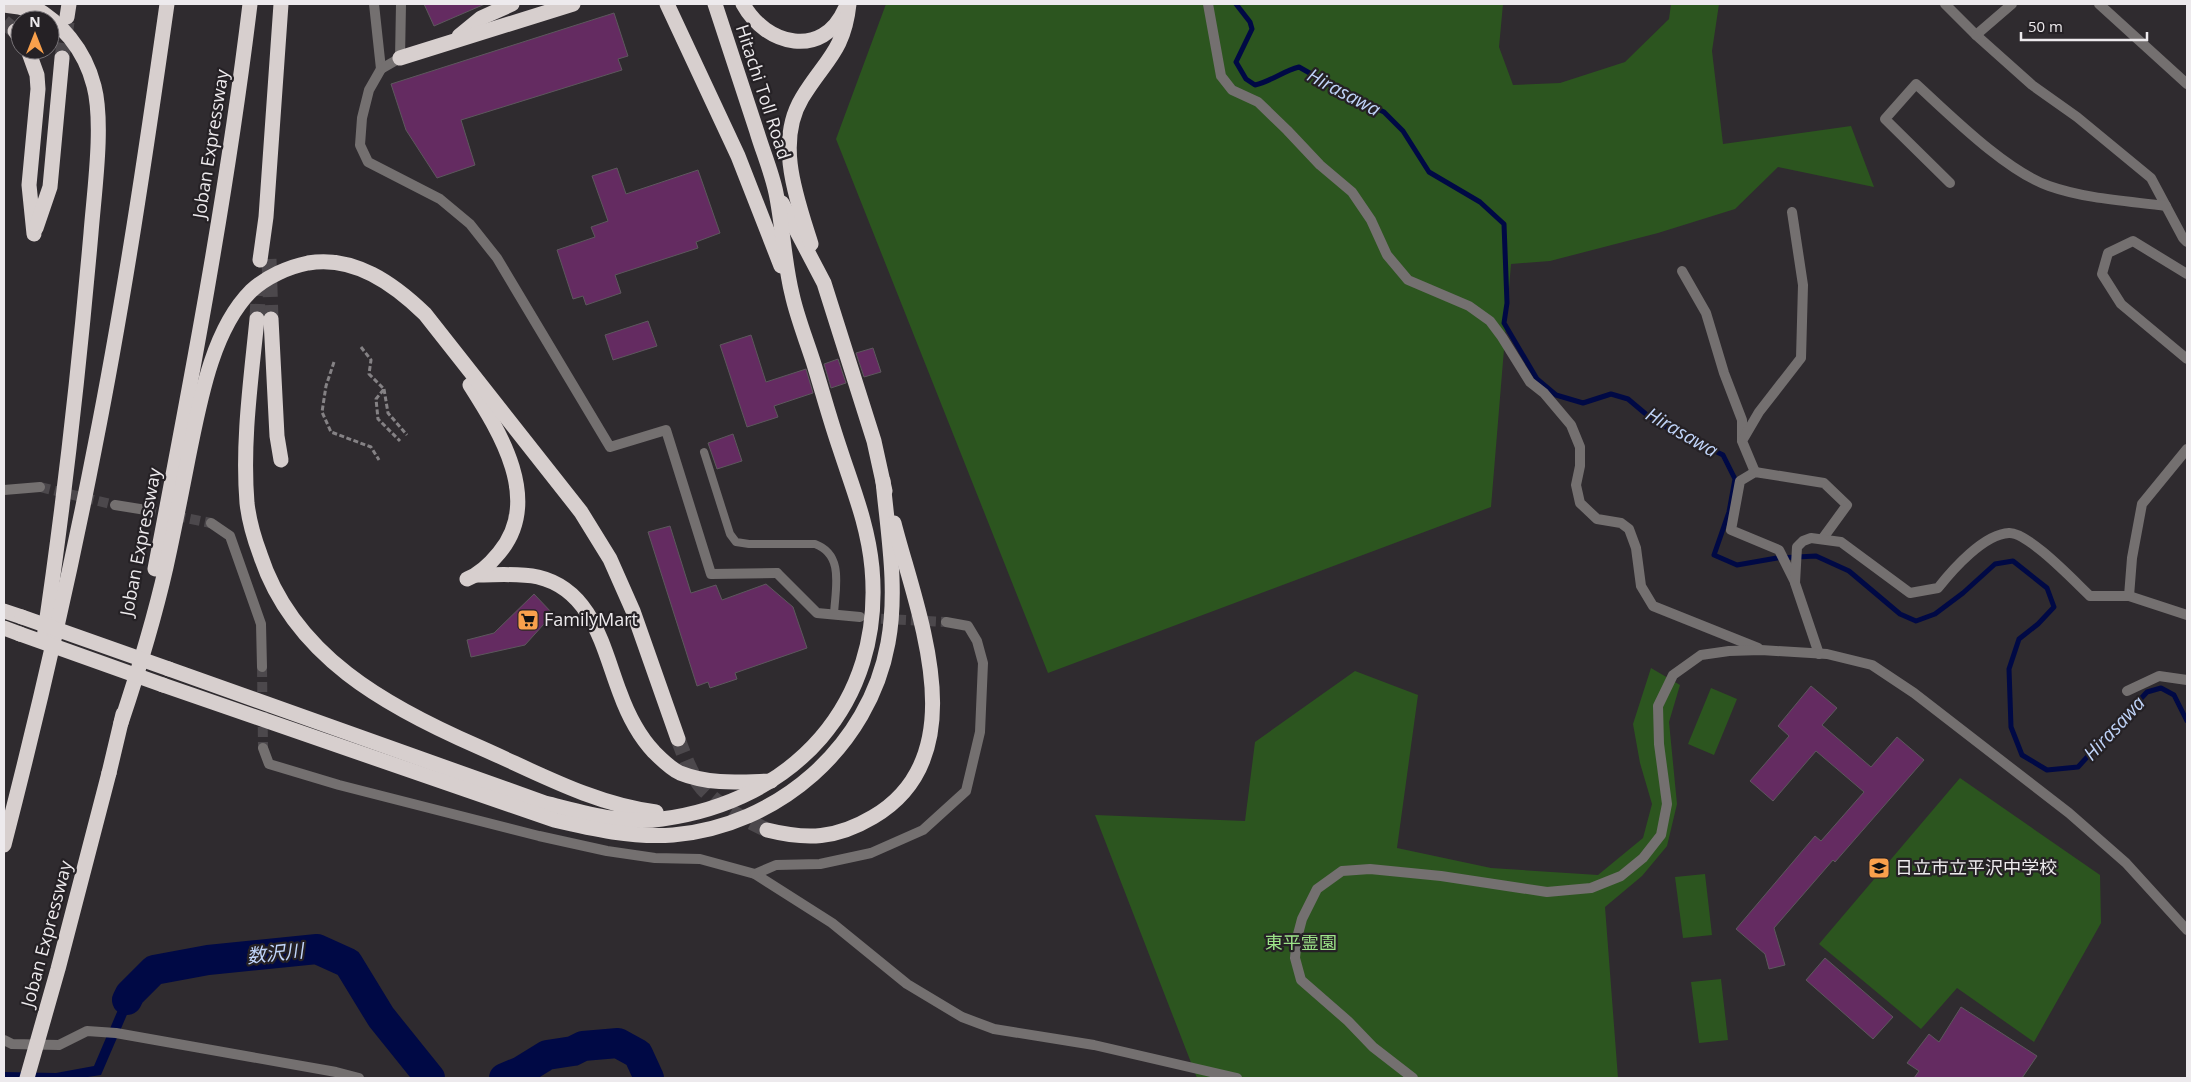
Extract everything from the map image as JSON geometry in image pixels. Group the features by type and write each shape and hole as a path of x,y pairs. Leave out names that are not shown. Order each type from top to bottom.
{"highway":[{"path":"4,845 48,668 95,446 140,189 167,4"},
{"name":"Joban Expressway","path":"27,1078 58,969 121,723 150,591 192,374 240,86 250,4"},
{"path":"265,260 266,217 281,4"},
{"path":"452,42 481,18 512,4"},
{"path":"400,58 573,4"},
{"path":"4,611 545,803 587,813 619,818 660,820 714,808 752,792 772,781 808,752 832,724 852,692 866,658 874,597 867,530 791,293 738,156 668,4"},
{"name":"Hitachi Toll Road","path":"715,4 776,191"},
{"path":"743,4 756,23 766,32 780,38 797,41 813,40 825,34 835,26 848,4"},
{"path":"767,830 789,836 826,836 847,830 866,821 881,812 907,786 918,771 931,736 932,683 914,595 874,441 797,198 789,159 790,132 796,110 801,99 837,50 843,36 848,4"},
{"path":"4,5 29,10"},
{"path":"25,761 54,571 72,431 98,125 95,88 86,64 73,41 60,28"},
{"path":"32,60 37,75 38,89 29,185 34,234 50,187 62,58"},
{"path":"776,191 791,293"},
{"path":"776,191 824,283"},
{"path":"121,723 145,651 166,567 194,430 215,353 225,329 252,291 281,271 314,262 332,263 368,272 403,293 425,314 580,512 610,559 633,611 678,739"},
{"path":"281,460 276,436 264,319 246,451 248,505 255,540 270,581 294,621 309,640 347,674 371,692 426,724 594,796 639,810 685,814"},
{"path":"458,356 464,374 493,421 507,451 517,485 516,512 507,543 472,577 514,574 540,578 562,587 579,603 595,624 631,720 644,741 660,759 679,772 711,782 772,781"},
{"path":"4,628 554,820 618,833 672,835 701,831 726,824 771,805 810,778 844,742 861,717 872,696 883,668 889,642 892,598 883,481"}],"street":[{"path":"374,4 381,69"},
{"path":"401,4 400,58 381,69 369,90 362,118 360,145 368,162 440,199 470,224 497,258 610,447 666,430 711,574 777,574 817,613 860,617"},
{"path":"1208,4 1221,76 1232,90 1258,102 1288,130 1320,165 1352,192 1371,220 1387,255 1408,280 1469,306 1490,321 1530,382 1544,393 1570,425 1580,447 1580,466 1576,485 1580,503 1597,519 1621,523 1629,529 1636,548 1641,586 1653,606 1761,650"},
{"path":"1946,4 1976,35 2032,85 2077,116 2151,178 2183,238 2187,242"},
{"path":"1976,35 2012,4"},
{"path":"2099,4 2187,84"},
{"path":"1950,183 1885,119 1916,84 2012,167 2049,186 2097,197 2166,206"},
{"path":"1742,441 1759,412 1801,358 1803,286 1792,212"},
{"path":"2187,274 2133,241 2108,253 2102,274 2121,304 2187,359"},
{"path":"1682,271 1706,313 1724,373 1742,420 1742,441 1755,472"},
{"path":"2129,596 2132,558 2142,504 2187,449"},
{"path":"1819,654 1795,583 1791,564 1779,550 1731,530 1740,481 1755,472 1824,483 1847,505 1822,538"},
{"path":"4,490 40,487"},
{"path":"115,505 146,510"},
{"path":"211,522 230,536 261,624 262,667"},
{"path":"1791,564 1797,547 1804,541 1811,538 1822,538 1841,542 1910,593 1938,588 1951,573 1990,538 2010,533 2028,541 2054,562 2090,596 2129,596 2187,615"},
{"path":"755,874 776,865 820,864 871,853 923,830 966,791 980,732 983,663 977,641 968,626 946,622"},
{"path":"1413,1078 1373,1047 1301,980 1295,958 1297,938 1302,919 1317,889 1342,871 1370,869 1441,876 1547,892 1591,888 1621,876 1643,858 1661,835 1667,804 1659,744 1658,706 1673,675 1701,655 1730,651 1761,650 1827,654 1872,665 1922,699 2069,813 2126,863 2187,930"},
{"path":"2127,692 2159,676 2187,680"},
{"path":"263,748 269,764 339,785 506,828 607,850 655,858 700,859 755,874 832,923 907,984 962,1017 994,1028 1094,1045 1237,1078"},
{"path":"4,1040 12,1044 59,1045 86,1031 116,1033 336,1072 359,1078"}],"lane":[{"path":"704,452 730,534 736,542 815,544 831,554 836,563 834,615"}],"path":[{"path":"361,346 371,360 369,374 384,388 388,413 407,435"},
{"path":"334,362 326,386 322,412 331,432 370,447 379,460"},
{"path":"384,388 376,399 378,419 400,441"}],"green space":[{"path":"886,4 1503,4 1499,47 1513,85 1560,83 1625,62 1669,19 1671,4 1719,4 1712,51 1723,144 1851,126 1874,187 1778,167 1735,209 1658,233 1550,261 1511,264 1491,507 1048,673 836,139"},
{"name":"東平霊園","path":"1651,668 1680,685 1669,722 1677,804 1667,846 1642,876 1605,907 1618,1078 1197,1078 1095,815 1245,821 1255,742 1355,671 1418,695 1397,848 1491,868 1598,875 1643,838 1652,804 1640,763 1633,724"},
{"path":"1711,688 1737,699 1714,755 1688,744"},
{"path":"1960,778 2100,875 2101,923 2034,1042 1957,988 1921,1029 1819,944"},
{"path":"1705,874 1712,935 1683,938 1675,877"},
{"path":"1721,979 1728,1040 1699,1043 1691,982"}],"shaded area":[{"path":"151,966 157,975 135,996 101,1075 81,1078 4,1078 4,1072 56,1073 94,1066 126,991"}],"building":[{"path":"424,4 485,4 434,26"},
{"path":"614,13 628,56 618,59 622,70 461,120 475,165 437,178 406,130 391,84"},
{"path":"617,168 626,194 698,170 720,233 696,242 698,248 615,275 621,293 586,305 583,296 573,299 557,250 595,237 591,227 608,221 592,176"},
{"path":"648,321 657,346 613,360 605,335"},
{"path":"751,335 766,382 806,369 813,393 774,406 778,417 747,427 720,345"},
{"path":"873,348 881,372 864,377 856,353"},
{"path":"838,359 846,383 831,388 824,364"},
{"path":"733,434 742,461 717,469 708,443"},
{"path":"670,526 691,593 716,585 722,600 766,584 793,607 807,648 735,673 737,679 710,688 708,682 697,686 648,532"},
{"path":"534,594 553,614 525,645 471,657 467,640 494,633"},
{"path":"1811,686 1837,708 1822,725 1871,767 1897,737 1924,760 1835,862 1833,860 1774,928 1785,965 1769,969 1765,954 1736,929 1815,836 1821,841 1864,792 1816,751 1773,801 1750,781 1789,736 1778,726"},
{"path":"1825,958 1893,1017 1873,1039 1806,980"},
{"path":"1961,1007 2037,1056 2022,1078 1914,1078 1919,1071 1907,1063 1929,1034 1939,1042"}],"waterway":[{"name":"Hirasawa","path":"1236,4 1250,22 1252,29 1236,62 1246,79 1255,85 1299,67 1384,112 1403,131 1429,172 1480,202 1504,224 1507,303 1504,323 1537,379 1556,395 1583,403 1611,394 1628,399 1647,415 1666,427 1723,455 1735,479 1729,512 1714,555 1737,565 1777,558 1816,556 1849,571 1900,614 1916,621 1935,614 1963,593 1995,564 2013,561 2047,588 2054,607 2038,624 2019,639 2009,669 2011,727 2022,755 2047,770 2078,767 2147,692 2161,688 2174,695 2187,721"},
{"name":"数沢川","path":"127,1000 130,994 154,970 208,960 317,949 348,963 381,1017 430,1078"},
{"name":"数沢川","path":"504,1078 521,1071 547,1055 573,1051 583,1046 618,1043 638,1054 649,1078"}],"tunnel":[{"path":"4,22 10,27"},
{"path":"62,58 67,22"},
{"path":"269,259 271,319"},
{"path":"257,319 259,274"},
{"path":"40,487 115,505"},
{"path":"146,510 211,523"},
{"path":"866,618 946,622"},
{"path":"262,667 263,748"},
{"path":"678,739 691,771 702,788 724,807 767,830"}],"place":[{"name":"FamilyMart","path":"528,620"},
{"name":"日立市立平沢中学校","path":"1879,868"}]}
